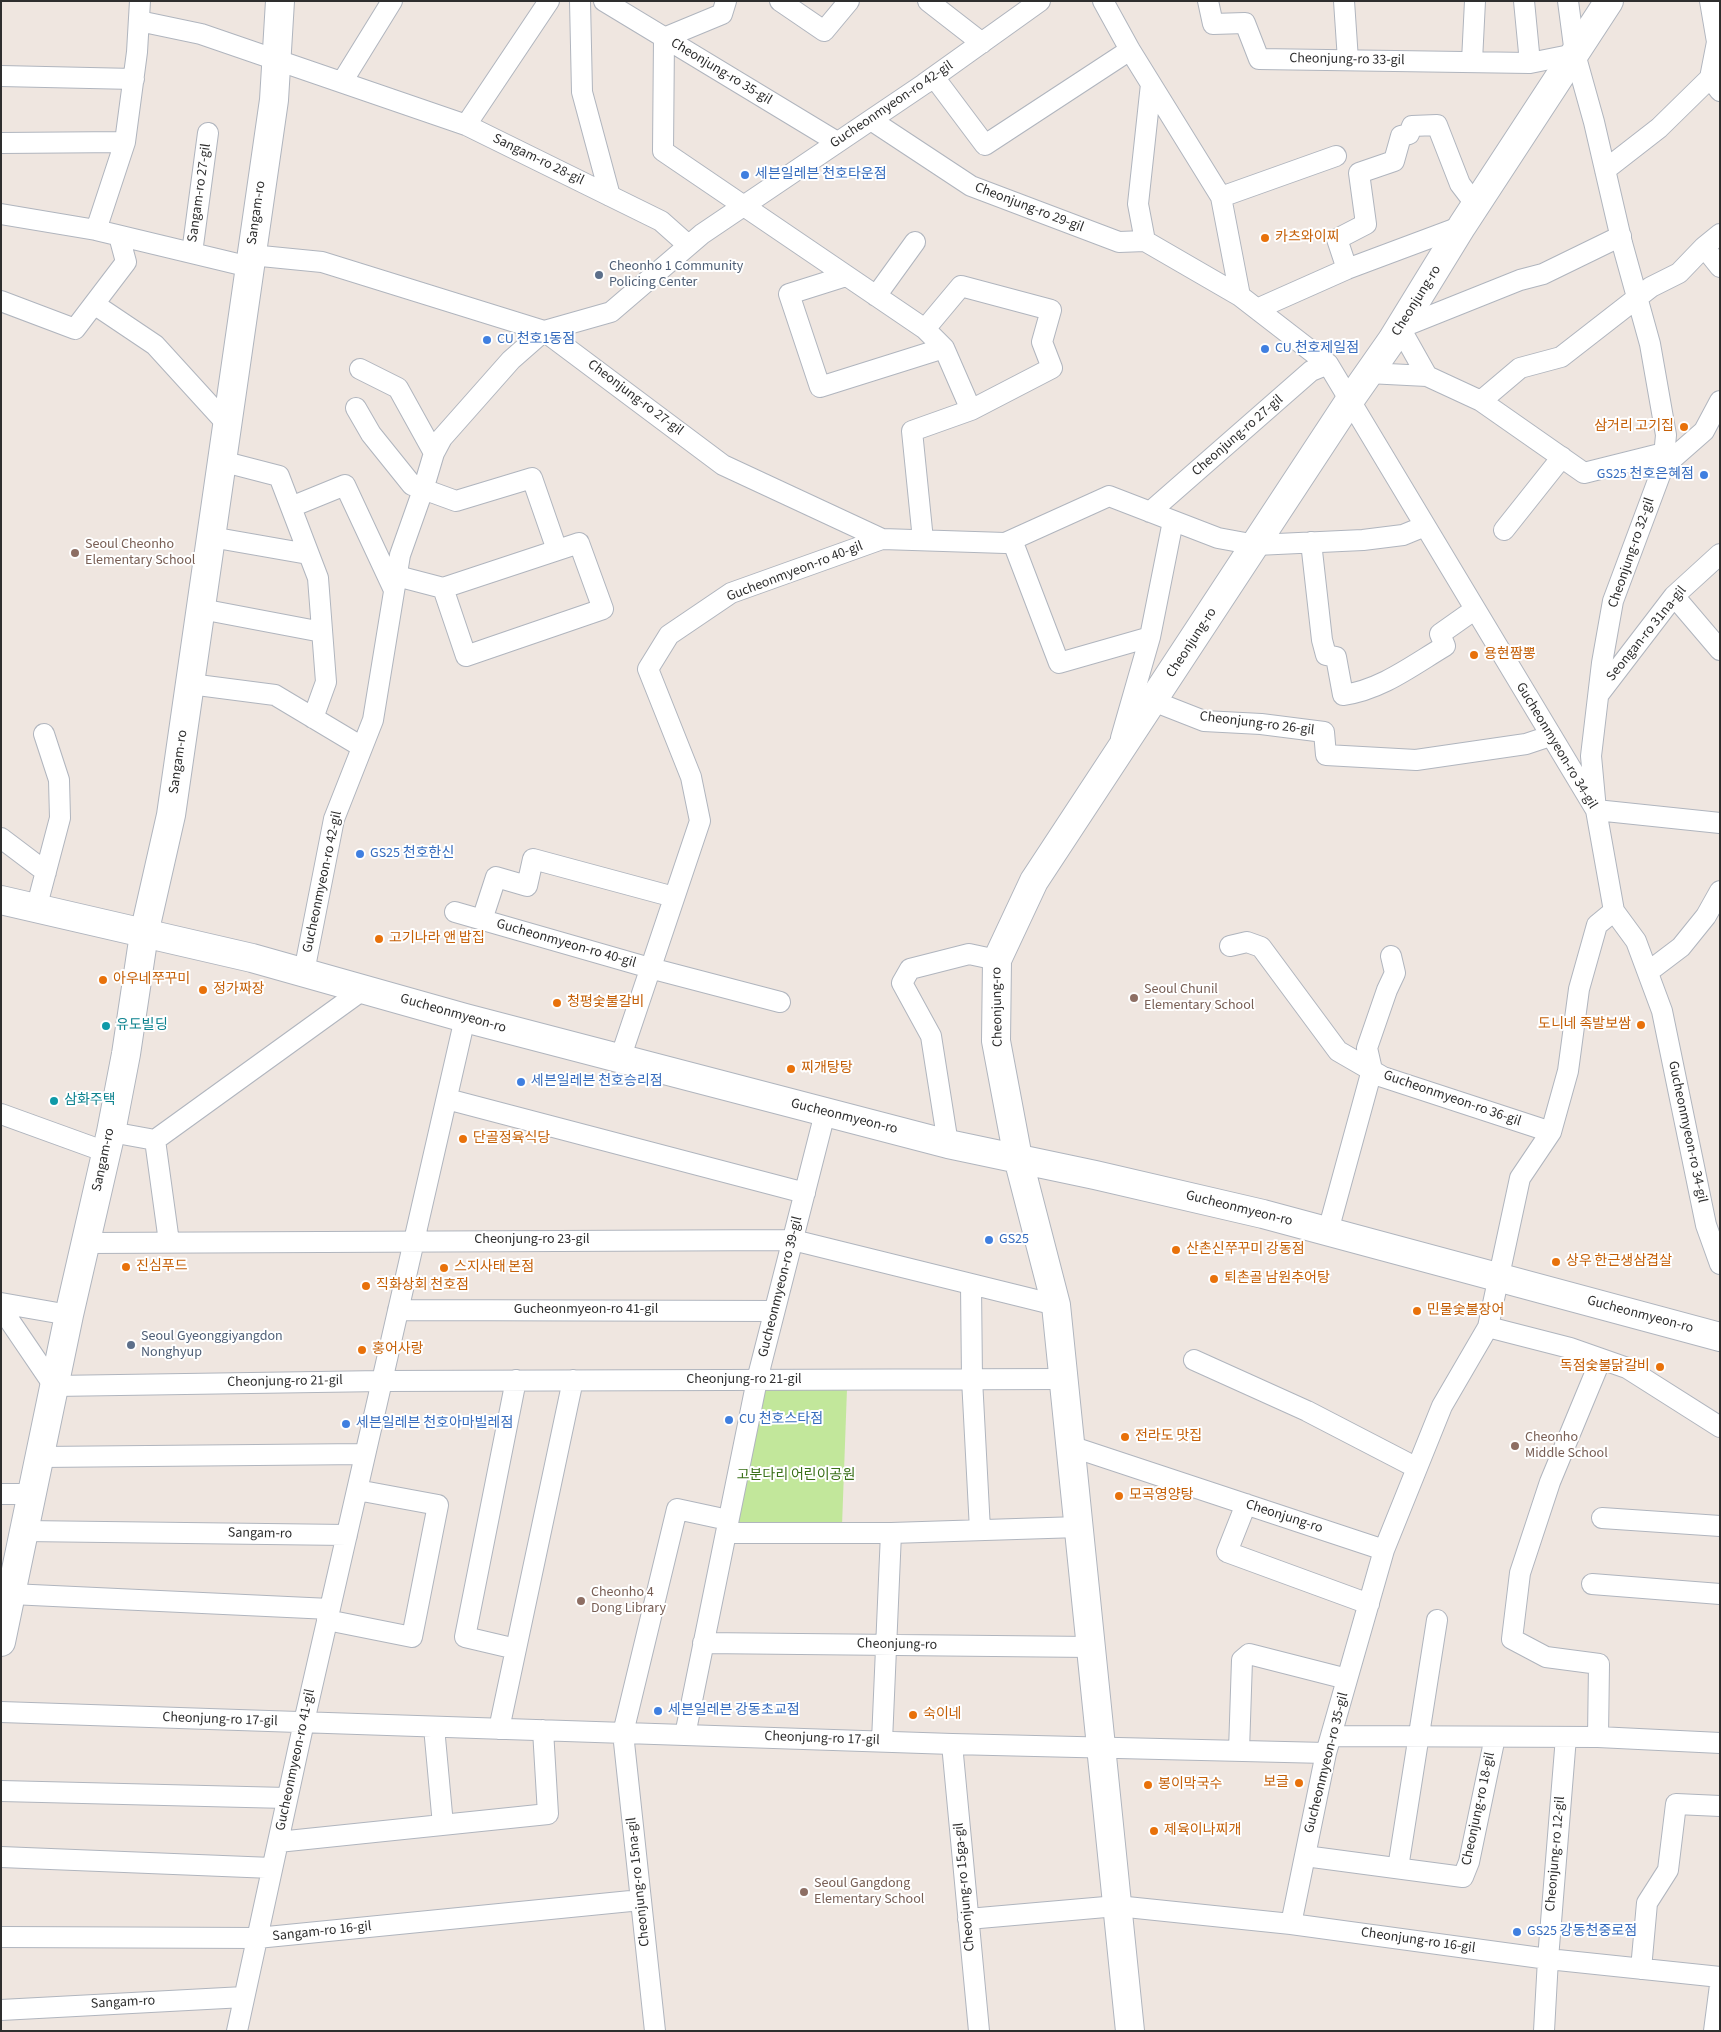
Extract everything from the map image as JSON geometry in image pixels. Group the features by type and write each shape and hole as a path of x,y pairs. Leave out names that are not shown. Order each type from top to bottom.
{"street":[{"name":"Sangam-ro","path":"2,1635 11,1594 9,1564 24,1531 69,1315 87,1243 126,1054 144,934 171,815 274,100 280,1"},
{"path":"342,82 392,1"},
{"path":"466,125 549,1"},
{"name":"Sangam-ro 28-gil","path":"580,1 582,92 610,196"},
{"name":"Cheonjung-ro 35-gil","path":"604,1 838,142"},
{"path":"726,1 722,14 664,38 663,151 742,207 925,329 944,348 971,410"},
{"path":"780,1 824,31 849,1"},
{"path":"928,1 982,42"},
{"name":"Gucheonmyeon-ro 42-gil","path":"304,972 334,818 373,720 400,555 434,453 442,438 511,360 544,330 611,312 688,245 934,77 1040,1"},
{"path":"1103,1 1130,50 1221,197 1240,296"},
{"name":"Cheonjung-ro 33-gil","path":"1208,1 1213,24 1245,23 1259,59 1472,61 1530,64 1575,54"},
{"path":"1344,1 1348,60"},
{"path":"1472,61 1475,1"},
{"path":"1524,1 1530,64"},
{"path":"1568,1 1575,54"},
{"name":"Cheonjung-ro","path":"1130,2031 1056,1305 1018,1158 996,1041 997,960 1034,881 1350,400 1400,328 1609,1"},
{"path":"1606,170 1715,84 1718,41 1710,1"},
{"name":"Sangam-ro 28-gil","path":"139,11 466,125 661,221 688,245"},
{"path":"96,230 125,142 134,79 139,11"},
{"path":"934,77 985,145 1130,50"},
{"name":"Cheonjung-ro 32-gil","path":"1575,54 1650,344 1666,435 1664,460 1613,601 1598,696 1591,756 1596,810"},
{"path":"1,76 134,79"},
{"path":"1151,84 1138,204 1145,241 1240,296 1328,364 1350,400"},
{"name":"Cheonjung-ro 29-gil","path":"871,120 971,186 1119,242 1145,241"},
{"path":"1257,309 1470,216 1437,124 1412,126 1409,134 1401,136 1394,161 1359,173 1366,224 1337,238 1347,269"},
{"name":"Sangam-ro 27-gil","path":"192,253 208,132"},
{"path":"1,143 125,142"},
{"path":"1221,197 1336,156"},
{"name":"Sangam-ro 27-gil","path":"1,214 96,230 192,253 250,261"},
{"path":"1480,401 1520,368 1561,357 1638,299 1651,286 1679,273 1704,247 1720,234"},
{"path":"1,301 75,329 126,262 119,236"},
{"path":"1427,376 1400,328 1520,280 1543,274 1621,236"},
{"path":"876,296 915,242"},
{"path":"1704,247 1720,268"},
{"name":"Cheonjung-ro 27-gil","path":"250,261 322,262 544,330 723,465 882,539 1005,542 1109,496 1218,538 1256,545"},
{"path":"846,276 788,294 820,387 944,348"},
{"path":"923,540 912,431 971,410 1052,368 1042,342 1051,310 961,286 925,329"},
{"path":"94,304 156,345 227,424"},
{"name":"Cheonjung-ro 27-gil","path":"1150,512 1311,371 1328,364"},
{"path":"360,369 398,388 434,453"},
{"path":"1368,373 1427,376 1480,401 1584,473 1664,460 1712,433 1720,401"},
{"name":"Gucheonmyeon-ro 34-gil","path":"1350,400 1474,610 1596,810 1614,911 1636,941 1662,1012 1706,1224 1720,1264"},
{"path":"356,408 371,434 412,485 423,490 456,501 532,478 557,550"},
{"path":"1504,530 1562,457"},
{"path":"222,461 279,476 318,578 326,682 313,718"},
{"path":"291,508 346,485 396,583 443,588 579,543 603,610 466,656 443,588"},
{"path":"1116,756 1150,637 1173,521"},
{"path":"1256,545 1403,535 1425,526"},
{"path":"211,537 308,554"},
{"name":"Gucheonmyeon-ro 40-gil","path":"620,1059 700,822 691,777 648,669 668,635 731,593 882,539"},
{"path":"1012,540 1060,663 1150,637"},
{"path":"1310,542 1322,640 1326,655 1336,657 1343,695 1358,693 1381,684 1445,646 1440,634 1474,610"},
{"name":"Seongan-ro 31na-gil","path":"1598,696 1674,596 1720,554"},
{"path":"1674,596 1719,648"},
{"path":"200,609 322,632"},
{"path":"190,684 275,695 362,747"},
{"name":"Cheonjung-ro 26-gil","path":"1153,701 1204,721 1261,724 1324,732 1326,755 1416,760 1526,744 1550,736"},
{"path":"36,909 60,818 59,780 44,734"},
{"path":"1596,810 1720,824"},
{"path":"1,838 46,872"},
{"name":"Gucheonmyeon-ro 40-gil","path":"482,920 496,878 527,886 533,859 674,897"},
{"path":"1648,972 1681,947 1706,916 1720,891"},
{"name":"Gucheonmyeon-ro","path":"1,900 252,958 465,1018 948,1144 1018,1158 1263,1214 1720,1337"},
{"path":"1499,1278 1520,1178 1551,1132 1568,1071 1579,988 1597,925 1614,911"},
{"name":"Gucheonmyeon-ro 40-gil","path":"454,912 650,968 780,1002"},
{"name":"Gucheonmyeon-ro 36-gil","path":"1230,946 1247,942 1261,947 1338,1051 1383,1078 1551,1132"},
{"path":"948,1144 931,1036 902,983 910,969 969,954 997,960"},
{"path":"1328,1231 1372,1070 1367,1048 1387,990 1395,974 1391,956"},
{"path":"1,1114 108,1142 155,1140 364,989"},
{"name":"Gucheonmyeon-ro 41-gil","path":"237,2031 328,1614 465,1018"},
{"path":"446,1099 805,1193"},
{"name":"Gucheonmyeon-ro 39-gil","path":"685,1735 757,1380 825,1113"},
{"path":"155,1140 169,1242"},
{"name":"Cheonjung-ro 23-gil","path":"87,1243 414,1240 793,1240 1056,1305"},
{"name":"Gucheonmyeon-ro 35-gil","path":"1291,1924 1329,1745 1384,1550 1442,1406 1488,1327 1499,1278"},
{"path":"971,1285 972,1379 980,1530"},
{"path":"1,1304 69,1315"},
{"path":"1,1308 54,1386"},
{"name":"Gucheonmyeon-ro 41-gil","path":"398,1310 774,1311"},
{"path":"1488,1327 1570,1348 1627,1368 1720,1427"},
{"path":"1598,1737 1598,1664 1546,1657 1512,1639 1520,1573 1550,1482 1601,1359"},
{"path":"1194,1360 1307,1411 1417,1468"},
{"name":"Cheonjung-ro 21-gil","path":"54,1386 516,1380 1064,1379"},
{"path":"516,1380 465,1638 516,1649"},
{"path":"499,1729 573,1380"},
{"name":"Cheonjung-ro","path":"1070,1446 1384,1550"},
{"path":"40,1457 365,1454"},
{"path":"11,1594 328,1614 412,1637 438,1505 357,1490"},
{"path":"1,1494 32,1494"},
{"path":"1246,1504 1227,1552 1369,1604"},
{"path":"623,1733 677,1509 727,1526 891,1533 1079,1527"},
{"path":"1602,1518 1720,1526"},
{"name":"Sangam-ro","path":"24,1531 347,1535"},
{"path":"882,1742 891,1533"},
{"path":"1592,1584 1720,1594"},
{"path":"1398,1868 1437,1620"},
{"name":"Cheonjung-ro","path":"703,1643 1091,1647"},
{"path":"1239,1751 1242,1660 1249,1654 1347,1679"},
{"name":"Cheonjung-ro 17-gil","path":"1,1712 1101,1748"},
{"path":"434,1727 443,1825"},
{"path":"278,1842 548,1814 543,1730"},
{"name":"Cheonjung-ro 15na-gil","path":"623,1733 655,2031"},
{"name":"Cheonjung-ro 18-gil","path":"1101,1748 1239,1751 1420,1736 1598,1737 1720,1743"},
{"name":"Cheonjung-ro 18-gil","path":"1305,1856 1463,1877 1469,1862 1494,1736"},
{"name":"Cheonjung-ro 12-gil","path":"1544,2031 1566,1737"},
{"name":"Cheonjung-ro 15ga-gil","path":"952,1744 978,2031"},
{"path":"1,1791 287,1798"},
{"path":"1641,1969 1647,1903 1668,1870 1676,1804 1720,1806"},
{"path":"1,1857 272,1868"},
{"name":"Sangam-ro 16-gil","path":"1,1937 257,1938 641,1900"},
{"path":"968,1918 1117,1906"},
{"name":"Cheonjung-ro 16-gil","path":"1117,1906 1291,1924 1548,1959 1720,1977"},
{"path":"1714,2031 1720,1985"},
{"name":"Sangam-ro","path":"1,2010 244,1997"}],"green space":[{"name":"고분다리 어린이공원","path":"763,1387 847,1389 842,1526 737,1524"}],"place":[{"name":"세븐일레븐 천호타운점","path":"745,175"},
{"name":"카츠와이찌","path":"1265,238"},
{"name":"Cheonho 1 Community Policing Center","path":"599,275"},
{"name":"CU 천호1동점","path":"487,340"},
{"name":"CU 천호제일점","path":"1265,349"},
{"name":"삼거리 고기집","path":"1684,427"},
{"name":"GS25 천호은혜점","path":"1704,475"},
{"name":"Seoul Cheonho Elementary School","path":"75,553"},
{"name":"용현짬뽕","path":"1474,655"},
{"name":"GS25 천호한신","path":"360,854"},
{"name":"고기나라 앤 밥집","path":"379,939"},
{"name":"아우네쭈꾸미","path":"103,980"},
{"name":"정가짜장","path":"203,990"},
{"name":"Seoul Chunil Elementary School","path":"1134,998"},
{"name":"청평숯불갈비","path":"557,1003"},
{"name":"도니네 족발보쌈","path":"1641,1025"},
{"name":"유도빌딩","path":"106,1026"},
{"name":"찌개탕탕","path":"791,1069"},
{"name":"세븐일레븐 천호승리점","path":"521,1082"},
{"name":"삼화주택","path":"54,1101"},
{"name":"단골정육식당","path":"463,1139"},
{"name":"GS25","path":"989,1240"},
{"name":"산촌신쭈꾸미 강동점","path":"1176,1250"},
{"name":"상우 한근생삼겹살","path":"1556,1262"},
{"name":"진심푸드","path":"126,1267"},
{"name":"스지사태 본점","path":"444,1268"},
{"name":"퇴촌골 남원추어탕","path":"1214,1279"},
{"name":"직화상회 천호점","path":"366,1286"},
{"name":"민물숯불장어","path":"1417,1311"},
{"name":"Seoul Gyeonggiyangdon Nonghyup","path":"131,1345"},
{"name":"홍어사랑","path":"362,1350"},
{"name":"독점숯불닭갈비","path":"1660,1367"},
{"name":"CU 천호스타점","path":"729,1420"},
{"name":"세븐일레븐 천호아마빌레점","path":"346,1424"},
{"name":"전라도 맛집","path":"1125,1437"},
{"name":"Cheonho Middle School","path":"1515,1446"},
{"name":"모곡영양탕","path":"1119,1496"},
{"name":"Cheonho 4 Dong Library","path":"581,1601"},
{"name":"세븐일레븐 강동초교점","path":"658,1711"},
{"name":"숙이네","path":"913,1715"},
{"name":"보글","path":"1299,1783"},
{"name":"봉이막국수","path":"1148,1785"},
{"name":"제육이나찌개","path":"1154,1831"},
{"name":"Seoul Gangdong Elementary School","path":"804,1892"},
{"name":"GS25 강동천중로점","path":"1517,1932"}]}
